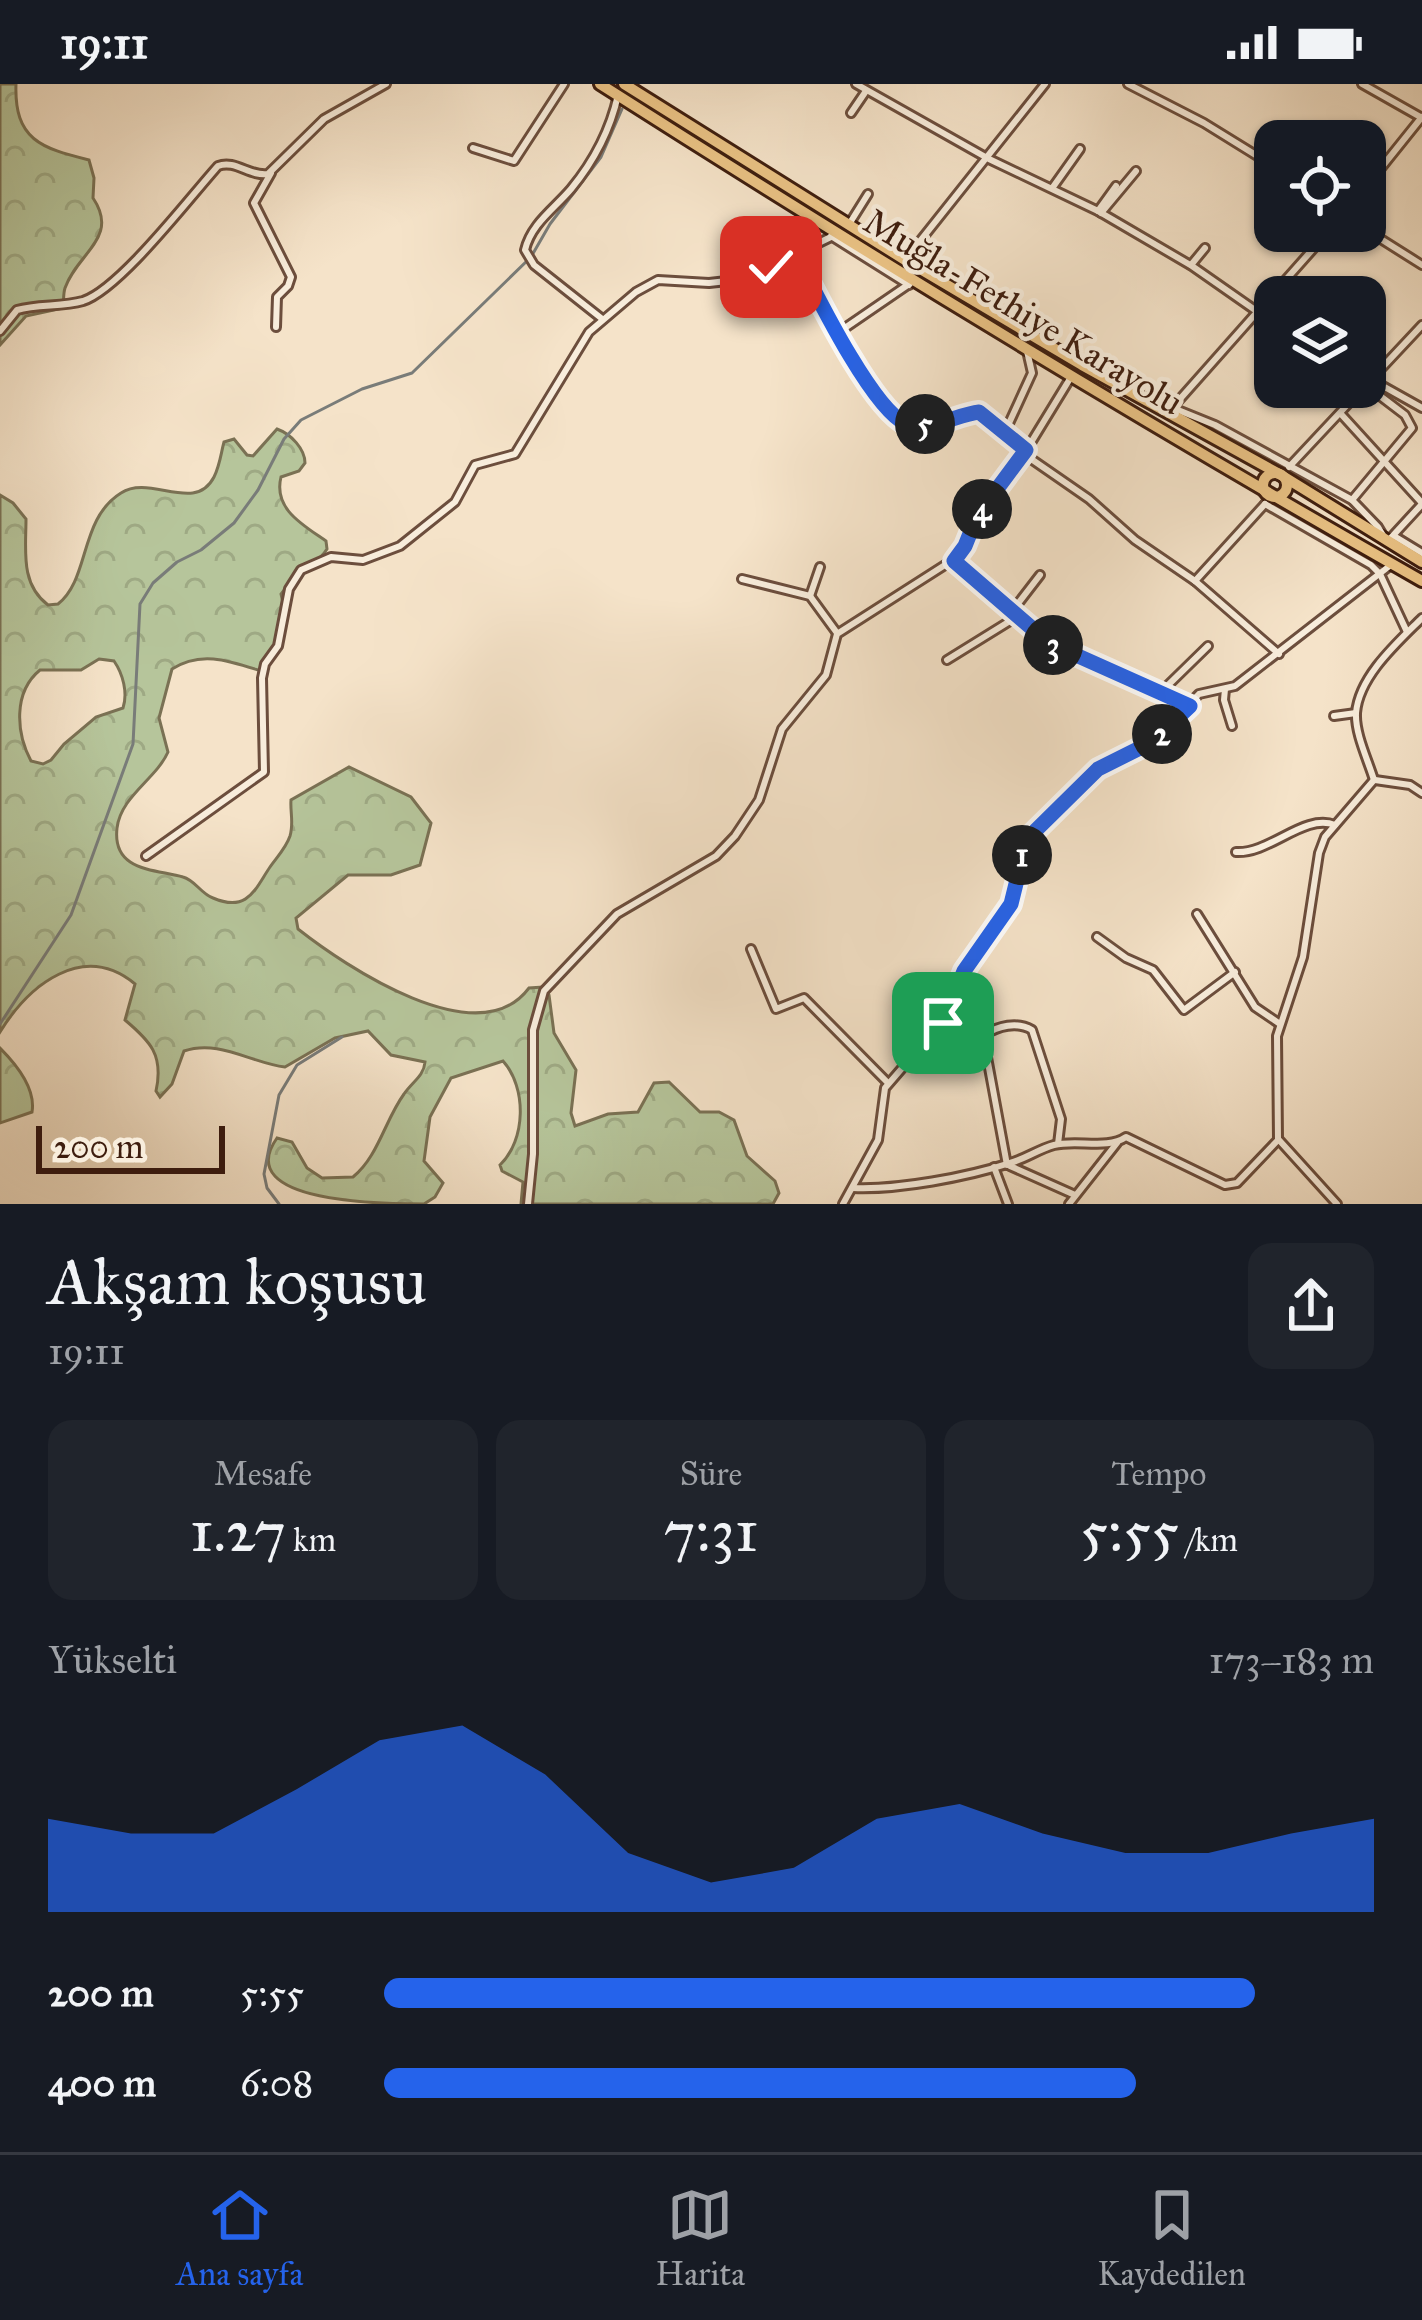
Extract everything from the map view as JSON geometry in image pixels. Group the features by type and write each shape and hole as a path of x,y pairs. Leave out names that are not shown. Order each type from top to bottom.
{"highway":[{"name":"Muğla-Fethiye Karayolu","path":"600,84 621,90 912,283 1073,374 1267,500 1422,581"},
{"name":"Muğla-Fethiye Karayolu","path":"839,232 905,260 1170,411 1286,471 1422,558"},
{"path":"1267,500 1285,490 1286,471"}],"street":[{"path":"276,327 277,297 291,280 254,203 271,173 324,119 386,84"},
{"path":"473,148 514,161 564,84"},
{"path":"856,84 989,159 1099,212 1191,265 1254,312 1170,411"},
{"path":"905,260 1045,84"},
{"path":"1128,84 1254,154"},
{"path":"1362,84 1422,118 1386,162"},
{"path":"601,318 529,260 526,244 575,184 605,136 621,90"},
{"path":"851,113 866,90"},
{"path":"1052,187 1081,149"},
{"path":"0,331 17,310 75,303 98,292 181,212 221,164 258,176 271,173"},
{"path":"1099,212 1136,171"},
{"path":"1099,212 1116,186"},
{"path":"146,856 265,772 261,718 265,664 278,646 289,589 301,570 331,557 363,560 400,546 454,502 475,465 515,454 589,332 653,281 736,281 839,232 868,194"},
{"path":"1386,242 1422,265"},
{"path":"1191,265 1205,248"},
{"path":"1287,276 1310,252"},
{"path":"795,253 880,399 908,425 975,412 1196,581 1279,654"},
{"path":"838,333 912,283"},
{"path":"1386,362 1422,325"},
{"path":"1005,432 1032,373 1028,347"},
{"path":"528,1204 533,1030 544,991 617,914 716,856 735,836 759,800 782,729 826,674 837,634 954,561 977,516 1025,452 1073,374"},
{"path":"1386,390 1422,407"},
{"path":"1352,500 1411,433 1412,424 1386,399"},
{"path":"1341,414 1422,504 1390,539 1352,500 1286,471 1346,408"},
{"path":"1196,581 1267,500 1380,574 1407,632"},
{"path":"954,561 1049,643 1190,706"},
{"path":"843,1204 878,1140 888,1083 943,1023 964,971 1011,904 1027,839 1098,769 1152,742 1204,692 1226,689 1279,654 1392,564"},
{"path":"811,596 820,567"},
{"path":"947,660 1015,614 1040,575"},
{"path":"742,579 811,596 837,634"},
{"path":"1374,780 1356,712 1372,674 1422,618"},
{"path":"1162,692 1208,646"},
{"path":"1226,689 1224,700 1232,726"},
{"path":"1334,716 1356,712"},
{"path":"1374,780 1420,788"},
{"path":"1069,1204 1126,1136 1229,1186 1257,1165 1278,1140 1281,1024 1303,957 1319,853 1335,825 1374,780"},
{"path":"1236,852 1260,850 1319,822 1335,825"},
{"path":"1197,914 1255,1007 1281,1024"},
{"path":"1097,937 1153,970 1184,1010 1235,972"},
{"path":"751,949 776,1010 804,998 888,1083"},
{"path":"1007,1165 983,1041 984,1035 998,1027 1032,1030 1060,1119 1058,1144"},
{"path":"1278,1140 1337,1204"},
{"path":"853,1188 1007,1165 1058,1144 1117,1143"},
{"path":"1007,1165 1076,1195"},
{"path":"994,1167 1008,1204"}],"green space":[{"path":"0,84 16,84 20,118 34,138 89,160 93,198 102,224 65,288 63,308 26,316 0,345"},
{"path":"277,429 296,443 305,463 299,471 281,477 281,498 292,515 326,541 327,549 281,594 283,636 261,671 205,659 172,669 159,718 168,752 125,806 117,828 121,853 138,866 187,879 209,896 235,903 255,890 286,844 292,827 291,800 349,767 411,797 431,823 420,865 391,875 348,875 296,918 298,929 378,982 446,1009 478,1013 506,1007 529,988 543,987 549,995 554,1033 576,1070 571,1113 575,1126 608,1114 638,1112 654,1083 669,1082 700,1112 719,1112 734,1120 747,1156 775,1181 779,1193 773,1204 521,1204 523,1182 502,1171 500,1165 515,1142 520,1114 516,1085 503,1061 451,1078 430,1117 424,1161 443,1183 435,1197 424,1204 405,1204 319,1196 275,1176 268,1160 277,1138 292,1142 307,1168 322,1178 353,1177 369,1159 425,1062 391,1055 368,1031 335,1038 285,1067 197,1048 184,1051 172,1084 160,1097 153,1050 125,1020 135,984 96,967 59,974 42,985 0,1032 0,495 26,519 26,566 33,587 48,605 58,604 75,580 98,518 121,493 133,488 184,493 206,488 224,442 234,439 253,456","holes":["99,659 114,661 124,684 123,708 96,717 51,760 31,761 22,738 20,713 31,679 40,670 81,670"]},
{"path":"0,1048 24,1077 32,1112 0,1123"}],"waterway":[{"path":"0,1024 71,915 133,744 140,604 153,583 234,523 258,490 284,439 301,420 362,389 412,373 531,257 601,157 622,109"},
{"path":"279,1204 264,1174 279,1095 297,1065 342,1037"}],"route":[{"path":"771,267 795,253 865,378 902,422 914,426 979,412 1026,450 977,516 954,561 1049,643 1190,706 1152,742 1098,769 1027,839 1011,904 964,971 943,1023"}]}
